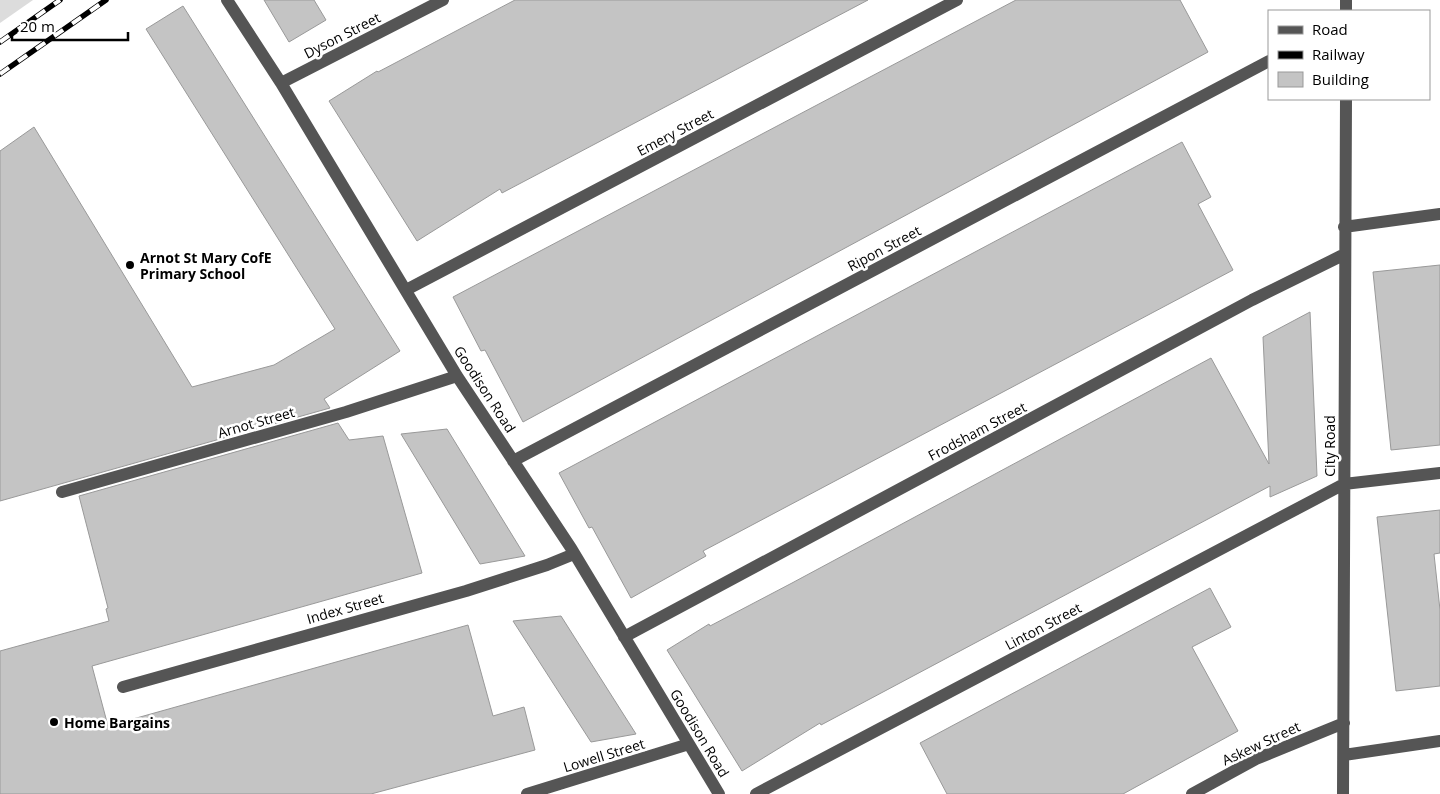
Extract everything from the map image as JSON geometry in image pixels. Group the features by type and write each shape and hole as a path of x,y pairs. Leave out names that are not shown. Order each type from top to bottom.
{"street":[{"name":"Goodison Road","path":"227,0 281,83 457,376 574,554 718,794"},
{"name":"Dyson Street","path":"281,83 443,0"},
{"name":"Emery Street","path":"406,290 957,0"},
{"name":"Ripon Street","path":"514,461 1268,62"},
{"name":"City Road","path":"1343,794 1346,100"},
{"path":"1344,227 1440,214"},
{"name":"Frodsham Street","path":"624,637 1252,300 1345,254"},
{"name":"Arnot Street","path":"62,492 346,412 457,376"},
{"path":"1344,484 1440,473"},
{"name":"Linton Street","path":"756,794 1344,484"},
{"name":"Index Street","path":"123,687 466,591 547,565 574,554"},
{"name":"Askew Street","path":"1192,794 1256,759 1344,723"},
{"path":"1344,755 1440,741"},
{"name":"Lowell Street","path":"527,794 552,788 689,744"}],"shaded area":[{"path":"0,0 33,0 0,23"}],"building":[{"path":"264,0 314,0 326,20 289,42"},
{"path":"515,0 868,0 502,193 500,189 417,241 329,101 377,71"},
{"path":"1016,0 1180,0 1208,52 523,422 485,350 481,351 453,297"},
{"path":"183,6 400,351 324,399 330,408 0,501 0,151 34,127 192,387 274,365 335,329 146,29"},
{"path":"1182,142 1211,197 1198,204 1233,270 703,551 706,556 631,598 592,527 589,528 559,473"},
{"path":"1440,265 1440,445 1391,450 1373,272"},
{"path":"1310,312 1317,476 1270,497 1270,486 821,725 820,723 742,771 667,650 709,624 710,626 792,583 1211,358 1269,464 1263,337"},
{"path":"338,423 349,440 383,436 422,573 92,666 108,726 468,625 493,716 524,707 535,750 371,794 0,794 0,651 109,621 106,609 108,608 79,496"},
{"path":"447,429 525,556 480,564 401,434"},
{"path":"1440,510 1440,553 1434,554 1440,610 1440,686 1396,691 1377,517"},
{"path":"1210,588 1231,627 1192,647 1238,731 1123,794 947,794 920,743"},
{"path":"561,616 636,734 591,742 513,621"}],"railway":[{"path":"0,42 60,0"},
{"path":"0,74 106,0"}],"place":[{"name":"Arnot St Mary CofE Primary School","path":"130,265"},
{"name":"Home Bargains","path":"54,722"}]}
